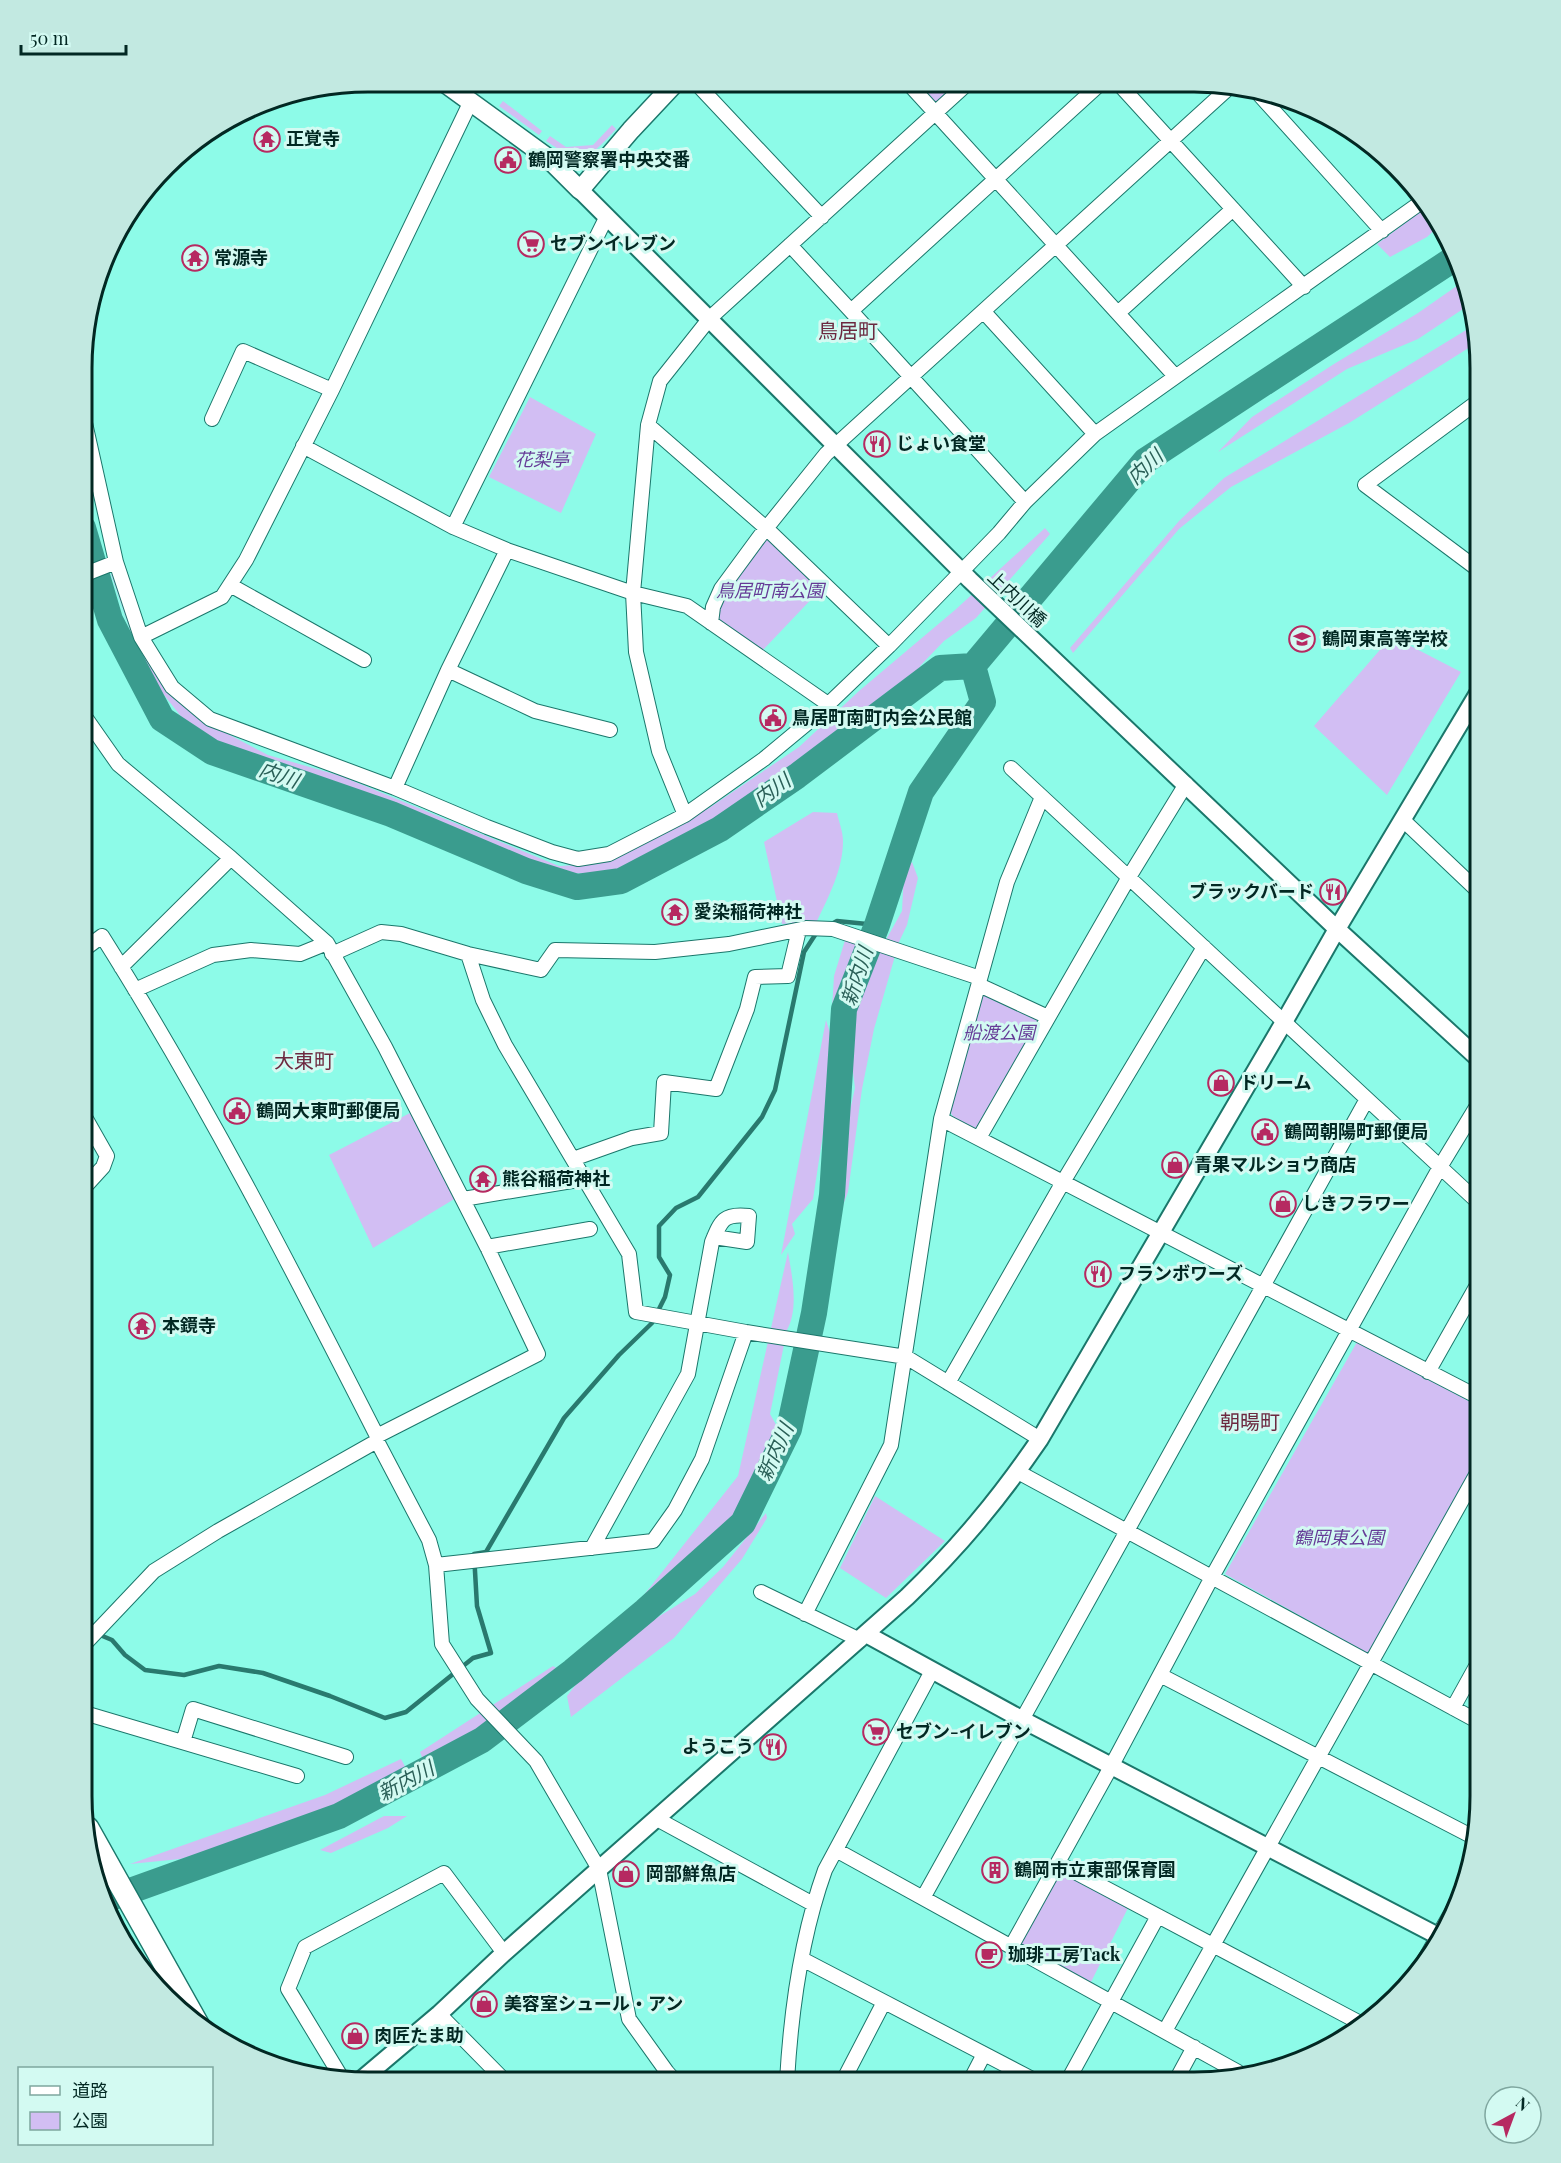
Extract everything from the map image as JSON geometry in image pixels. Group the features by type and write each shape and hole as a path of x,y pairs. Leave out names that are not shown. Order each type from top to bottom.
{"main road":[{"path":"458,92 548,158 580,190 667,92"},
{"path":"96,1842 188,2006"}],"street":[{"path":"704,92 822,217"},
{"path":"917,92 1175,376"},
{"path":"685,815 660,751 636,652 633,593 648,425 660,381 710,318 958,92"},
{"path":"850,311 1091,92"},
{"path":"1126,92 1304,287"},
{"path":"711,623 712,607 721,589 766,528 836,445 1223,93"},
{"path":"141,637 222,597 246,560 332,390 471,101"},
{"path":"1265,101 1382,231"},
{"name":"上内川橋","path":"580,190 965,576 1337,929 1470,1051"},
{"path":"92,454 116,562 141,637 172,687 210,719 395,788 552,852 578,859 609,854 685,815 761,761 828,704 965,576 1025,502 1095,434 1417,205"},
{"path":"1118,313 1233,209"},
{"path":"453,527 607,216"},
{"path":"790,245 1025,502"},
{"path":"984,312 1095,434"},
{"path":"212,419 243,351 332,390"},
{"path":"1470,407 1365,485 1470,564"},
{"path":"648,425 766,528 889,646"},
{"path":"303,446 453,527 507,550 633,593 687,606 828,704"},
{"path":"395,788 448,670 507,550"},
{"path":"92,571 116,562"},
{"path":"230,585 364,660"},
{"path":"448,670 535,711 610,730"},
{"path":"371,2072 863,1637 951,1555 1018,1472 1040,1439 1337,929 1470,707"},
{"path":"92,727 118,764 231,858 330,948 385,1047 463,1199 538,1354 377,1438 154,1571 92,1636"},
{"path":"1011,768 1470,1195"},
{"path":"979,1138 1186,784"},
{"path":"805,1614 891,1445 941,1119 1007,882 1042,797"},
{"path":"1403,820 1470,884"},
{"path":"121,967 231,858"},
{"path":"135,990 213,955 251,950 300,954 330,948 381,932 401,934 468,954 541,970 555,950 654,952 729,944 799,930 833,929 913,955 980,982 1048,1017"},
{"path":"573,1160 632,1138 661,1133 664,1082 716,1089 747,1009 755,977 788,976 799,930"},
{"path":"92,944 102,936 135,990 313,1311 429,1540 436,1565 442,1644 477,1699 536,1761 599,1869 629,2019 667,2072"},
{"path":"948,1383 1063,1182 1204,947"},
{"path":"468,954 483,1000 505,1045 629,1254 636,1312 906,1357 1040,1439"},
{"path":"923,1898 1367,1099"},
{"path":"1011,1947 1112,1765 1212,1577 1351,1331 1440,1167 1470,1118"},
{"path":"941,1119 1470,1393"},
{"path":"92,1130 107,1156 103,1167 92,1180"},
{"path":"463,1199 584,1179"},
{"path":"487,1247 590,1229"},
{"path":"592,1548 688,1374 714,1237"},
{"path":"1428,1372 1470,1298"},
{"path":"436,1565 653,1542 675,1510 702,1459 752,1333"},
{"path":"1018,1472 1470,1717"},
{"path":"1165,2031 1470,1484"},
{"path":"761,1592 805,1614 863,1637 932,1671 1433,1934"},
{"path":"788,2072 790,2032 802,1959 813,1904 825,1870 932,1671"},
{"path":"1160,1676 1467,1834"},
{"path":"1453,1708 1470,1677"},
{"path":"183,1742 193,1709 346,1757"},
{"path":"92,1715 297,1776"},
{"path":"657,1819 813,1904"},
{"path":"836,1850 1232,2069"},
{"path":"1058,1863 1354,2020"},
{"path":"337,2070 288,1989 305,1947 444,1873 504,1953"},
{"path":"1073,2072 1158,1916"},
{"path":"802,1959 1019,2072"},
{"path":"848,2072 884,2002"},
{"path":"439,2013 496,2072"},
{"path":"1180,2072 1194,2047"},
{"path":"975,2072 984,2054"}],"green space":[{"path":"923,92 952,92 940,103 932,102"},
{"path":"503,101 542,131 539,135 499,106"},
{"path":"612,125 616,129 599,147 585,155 568,154 546,141 550,136 566,147 593,145"},
{"path":"1421,211 1434,231 1427,237 1390,257 1377,244"},
{"path":"1457,286 1463,309 1418,339 1347,369 1218,452 1252,417 1418,313"},
{"path":"1467,330 1469,348 1349,423 1231,487 1179,529 1073,653 1070,648 1179,521 1224,478"},
{"name":"花梨亭","path":"530,397 596,434 561,513 489,477"},
{"path":"1045,528 1050,534 976,618 944,641 920,666 921,671 906,686 888,691 871,710 854,720 777,779 681,840 624,869 599,874 567,873 535,867 402,809 240,755 195,734 160,690 139,656 111,574 116,572 145,654 207,723 268,755 341,776 559,866 599,864 709,808 799,747 859,691 955,610"},
{"name":"鳥居町南公園","path":"766,534 821,589 762,651 715,620 718,604"},
{"path":"1401,641 1461,672 1387,795 1314,726 1385,644 1396,645"},
{"path":"813,812 837,813 843,841 841,862 817,921 782,924 764,842"},
{"path":"912,862 918,878 907,925 899,942 874,1029 862,1089 848,1192 835,1226 840,1193 839,1160 855,1088 849,1040 853,999 902,911 904,871"},
{"path":"846,937 859,943 845,996 832,1009 834,976"},
{"name":"船渡公園","path":"982,991 1039,1018 980,1127 973,1130 955,1120 948,1108"},
{"path":"826,1020 833,1042 825,1121 813,1199 792,1224 795,1234 781,1255"},
{"path":"410,1113 456,1198 373,1248 329,1155"},
{"path":"788,1252 794,1292 793,1312 787,1330 770,1414 779,1430 741,1517 685,1569 636,1605 738,1476"},
{"name":"鶴岡東公園","path":"1357,1342 1470,1402 1470,1470 1369,1654 1225,1574"},
{"path":"875,1496 945,1541 886,1598 840,1568"},
{"path":"766,1513 767,1518 742,1559 674,1638 571,1717 567,1696 585,1673 642,1627 695,1594 723,1567"},
{"path":"553,1666 561,1671 469,1744 425,1765 420,1752"},
{"path":"401,1759 408,1772 332,1813 268,1835 180,1859 130,1864 325,1795"},
{"path":"384,1816 407,1816 388,1828 331,1853 320,1850"},
{"path":"1060,1871 1129,1906 1090,1984 1020,1946"}],"waterway":[{"name":"内川","path":"92,559 110,620 162,719 212,752 391,814 526,871 577,887 621,881 720,829 797,776 940,668 973,666 1145,461 1449,262"},
{"name":"新内川","path":"111,1898 339,1816 482,1740 573,1671 645,1611 743,1523 789,1429 814,1313 832,1195 844,1009 877,925 921,792 983,702 973,666"},
{"path":"830,925 837,921 877,925"},
{"path":"92,1632 112,1640 125,1655 145,1670 184,1675 219,1666 263,1673 385,1718 406,1712 473,1658 491,1653 477,1606 474,1554 486,1552 564,1418 619,1355 652,1323 665,1297 670,1275 659,1257 659,1226 676,1208 698,1197 762,1117 775,1090 804,952 817,932"}],"place":[{"name":"正覚寺","path":"267,139"},
{"name":"鶴岡警察署中央交番","path":"508,160"},
{"name":"セブンイレブン","path":"531,244"},
{"name":"常源寺","path":"195,258"},
{"name":"じょい食堂","path":"877,444"},
{"name":"鶴岡東高等学校","path":"1302,639"},
{"name":"鳥居町南町内会公民館","path":"773,718"},
{"name":"ブラックバード","path":"1333,892"},
{"name":"愛染稲荷神社","path":"675,912"},
{"name":"ドリーム","path":"1221,1083"},
{"name":"鶴岡大東町郵便局","path":"237,1111"},
{"name":"鶴岡朝陽町郵便局","path":"1265,1132"},
{"name":"青果マルショウ商店","path":"1175,1165"},
{"name":"熊谷稲荷神社","path":"483,1179"},
{"name":"しきフラワー","path":"1283,1204"},
{"name":"フランボワーズ","path":"1098,1274"},
{"name":"本鏡寺","path":"142,1326"},
{"name":"セブン-イレブン","path":"876,1732"},
{"name":"ようこう","path":"773,1747"},
{"name":"鶴岡市立東部保育園","path":"995,1870"},
{"name":"岡部鮮魚店","path":"626,1874"},
{"name":"珈琲工房Tack","path":"989,1955"},
{"name":"美容室シュール・アン","path":"484,2004"},
{"name":"肉匠たま助","path":"355,2036"}],"district":[{"name":"鳥居町","path":"848,331"},
{"name":"大東町","path":"304,1061"},
{"name":"朝暘町","path":"1250,1422"}]}
